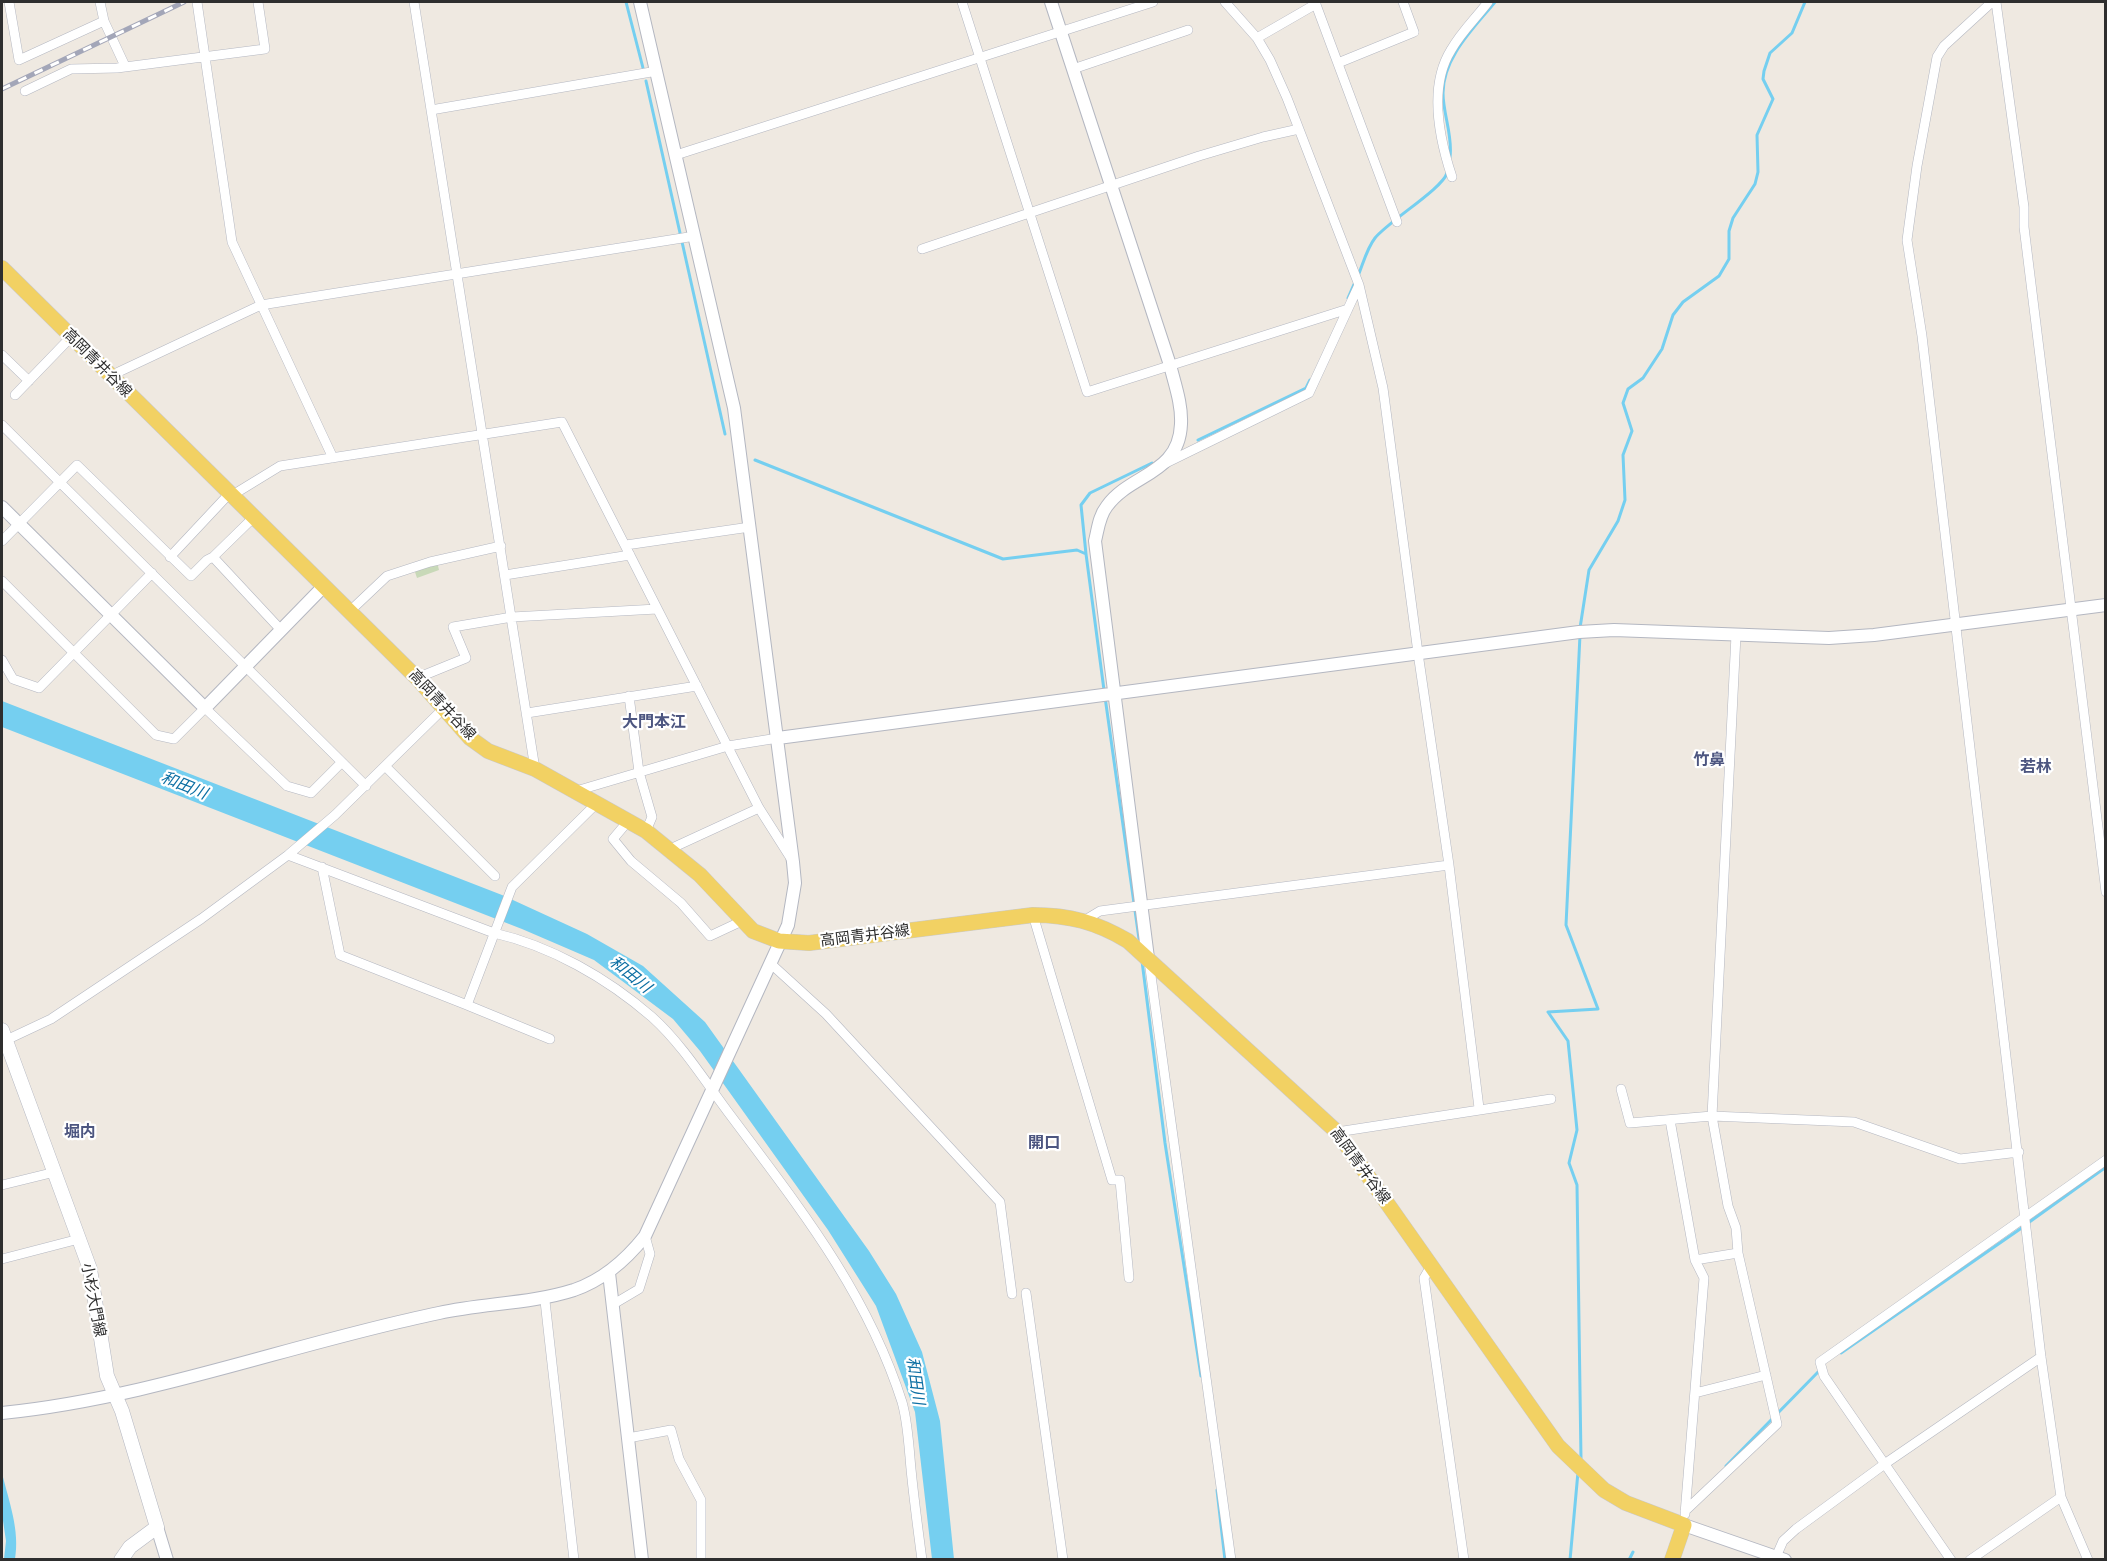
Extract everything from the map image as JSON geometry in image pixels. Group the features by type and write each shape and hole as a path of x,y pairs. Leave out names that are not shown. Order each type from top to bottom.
{"main road":[{"name":"高岡青井谷線","path":"2,268 417,678 470,738 488,751 535,769 598,802 646,831 700,875 742,921 762,935 779,941 808,943 858,939 1033,915 1061,915 1085,920 1108,929 1148,958 1337,1132 1558,1446 1604,1490 1626,1503 1684,1518"},
{"name":"小杉大門線","path":"3,1038 90,1269 107,1376 157,1527"},
{"path":"1672,1560 1684,1518"},
{"path":"120,1560 130,1547 157,1527"}],"street":[{"path":"9,2 19,60 104,21"},
{"path":"100,2 104,21 125,66"},
{"path":"208,2 198,4 232,242 333,458"},
{"path":"25,91 71,69 205,58 265,49 258,2"},
{"path":"414,2 535,769"},
{"path":"2,1413 56,1407 115,1395 440,1312 529,1301 574,1289 609,1273 645,1236 788,925 795,883 793,862 734,408 640,2"},
{"path":"962,2 1087,392 1348,309"},
{"path":"1051,2 1170,365 1181,406 1178,446 1166,463"},
{"path":"676,155 1142,3 1153,2"},
{"path":"1225,2 1257,38 1270,60 1299,129 1359,285 1383,388 1449,866 1479,1108"},
{"path":"1338,63 1414,32 1403,2"},
{"path":"1452,177 1441,127 1437,90 1440,74 1450,50 1488,2"},
{"path":"1994,2 2024,207 2024,227 2106,892"},
{"path":"1994,2 1944,46 1937,57 1917,166 1907,240 1922,336 1954,624 2027,1217 2041,1357 2061,1497 2088,1560"},
{"path":"1257,38 1316,3 1397,222"},
{"path":"1073,69 1188,30"},
{"path":"431,110 657,71"},
{"path":"922,249 1241,143 1299,129"},
{"path":"110,376 261,305 695,237"},
{"path":"1231,1560 1148,958 1095,541 1100,520 1107,506 1122,492 1166,463 1309,393 1359,285"},
{"path":"15,395 71,337"},
{"path":"2,355 29,381"},
{"path":"170,557 230,495 276,467 562,422 759,808 793,862"},
{"path":"2,425 245,665 341,764 366,786"},
{"path":"2,541 77,465 190,576 254,517"},
{"path":"2,507 110,616 287,786 311,794 341,764"},
{"path":"626,545 750,527"},
{"path":"350,611 387,576 430,562 501,546"},
{"path":"506,575 630,555"},
{"path":"213,557 281,630"},
{"path":"2,660 13,679 39,688 152,573"},
{"path":"2,581 156,735 174,739 324,586"},
{"path":"576,791 728,746 778,738 1579,632 1614,630 1829,638 2106,606"},
{"path":"417,678 466,658 453,627 512,617 657,609"},
{"path":"1684,1518 1777,1424 1738,1253 1736,1228 1728,1206 1712,1116 1736,635"},
{"path":"527,713 697,686"},
{"path":"628,696 639,772 652,817 646,831"},
{"path":"3,1038 51,1019 201,919 288,855 366,786 443,709"},
{"path":"385,766 495,876"},
{"path":"466,1005 512,887 598,802"},
{"path":"670,849 759,808"},
{"path":"629,820 613,839 631,861 681,903 710,936 742,921"},
{"path":"288,855 494,933 525,940 553,953 592,974 625,996 652,1017 671,1037 803,1214 854,1289 869,1318 903,1406 921,1560"},
{"path":"1085,920 1100,911 1449,866"},
{"path":"322,867 340,955 550,1039"},
{"path":"1033,915 1112,1180 1120,1180 1129,1278"},
{"path":"770,963 826,1014 1000,1202 1012,1294"},
{"path":"1621,1089 1630,1123 1712,1116 1854,1122 1960,1159 2019,1152"},
{"path":"1337,1132 1479,1108 1551,1099"},
{"path":"1670,1120 1695,1260 1704,1278 1684,1518"},
{"path":"1951,1560 1824,1376 1820,1362 2106,1160"},
{"path":"2,1185 55,1173"},
{"path":"612,1305 639,1288 650,1254 645,1236"},
{"path":"2,1259 79,1239"},
{"path":"1695,1260 1738,1253"},
{"path":"1431,1266 1424,1278 1464,1560"},
{"path":"609,1273 642,1560"},
{"path":"1026,1293 1063,1560"},
{"path":"545,1300 574,1560"},
{"path":"1684,1518 1780,1558 1783,1541 1796,1529 1886,1463 2041,1357"},
{"path":"1695,1393 1766,1375"},
{"path":"628,1438 671,1430 679,1459 701,1500 701,1560"},
{"path":"1970,1560 2061,1497"},
{"path":"157,1527 167,1560"}],"green space":[{"path":"437,562 439,570 417,578 414,569"}],"water":[{"name":"和田川","path":"2,701 502,895 587,934 643,966 705,1022 869,1251 896,1294 922,1352 940,1421 954,1559 932,1559 915,1412 876,1306 828,1230 700,1051 673,1019 594,960 522,929 2,727"},
{"path":"2,1473 15,1527 15,1559 4,1559 6,1541 2,1514"}],"waterway":[{"path":"626,2 643,68"},
{"path":"1450,157 1451,149 1443,101 1444,80 1448,67 1461,44 1495,2"},
{"path":"1580,628 1589,570 1618,521 1625,500 1623,455 1632,431 1623,403 1628,389 1643,378 1662,349 1673,315 1683,302 1719,276 1729,259 1729,231 1733,218 1755,184 1758,172 1757,135 1773,99 1763,79 1764,71 1770,53 1792,33 1805,2"},
{"path":"646,81 725,434"},
{"path":"1358,276 1367,251 1375,238 1436,187 1447,173"},
{"path":"1348,298 1355,282"},
{"path":"1198,440 1306,388 1310,380"},
{"path":"755,460 1003,559 1077,550 1086,554 1104,690"},
{"path":"1086,554 1081,505 1090,493 1152,463"},
{"path":"1548,1012 1598,1009 1566,925 1580,635"},
{"path":"1105,697 1140,946"},
{"path":"1142,961 1165,1143 1201,1376"},
{"path":"1548,1012 1568,1041 1577,1130 1569,1163 1577,1185 1581,1459"},
{"path":"2028,1223 2106,1167"},
{"path":"1841,1353 2023,1227"},
{"path":"1726,1466 1820,1370"},
{"path":"1570,1560 1578,1472"},
{"path":"1217,1490 1225,1560"},
{"path":"1629,1560 1633,1552"}],"railway":[{"path":"2,89 184,2"}],"district":[{"name":"大門本江","path":"654,722"},
{"name":"竹鼻","path":"1709,760"},
{"name":"若林","path":"2036,767"},
{"name":"堀内","path":"80,1132"},
{"name":"開口","path":"1044,1143"}]}
